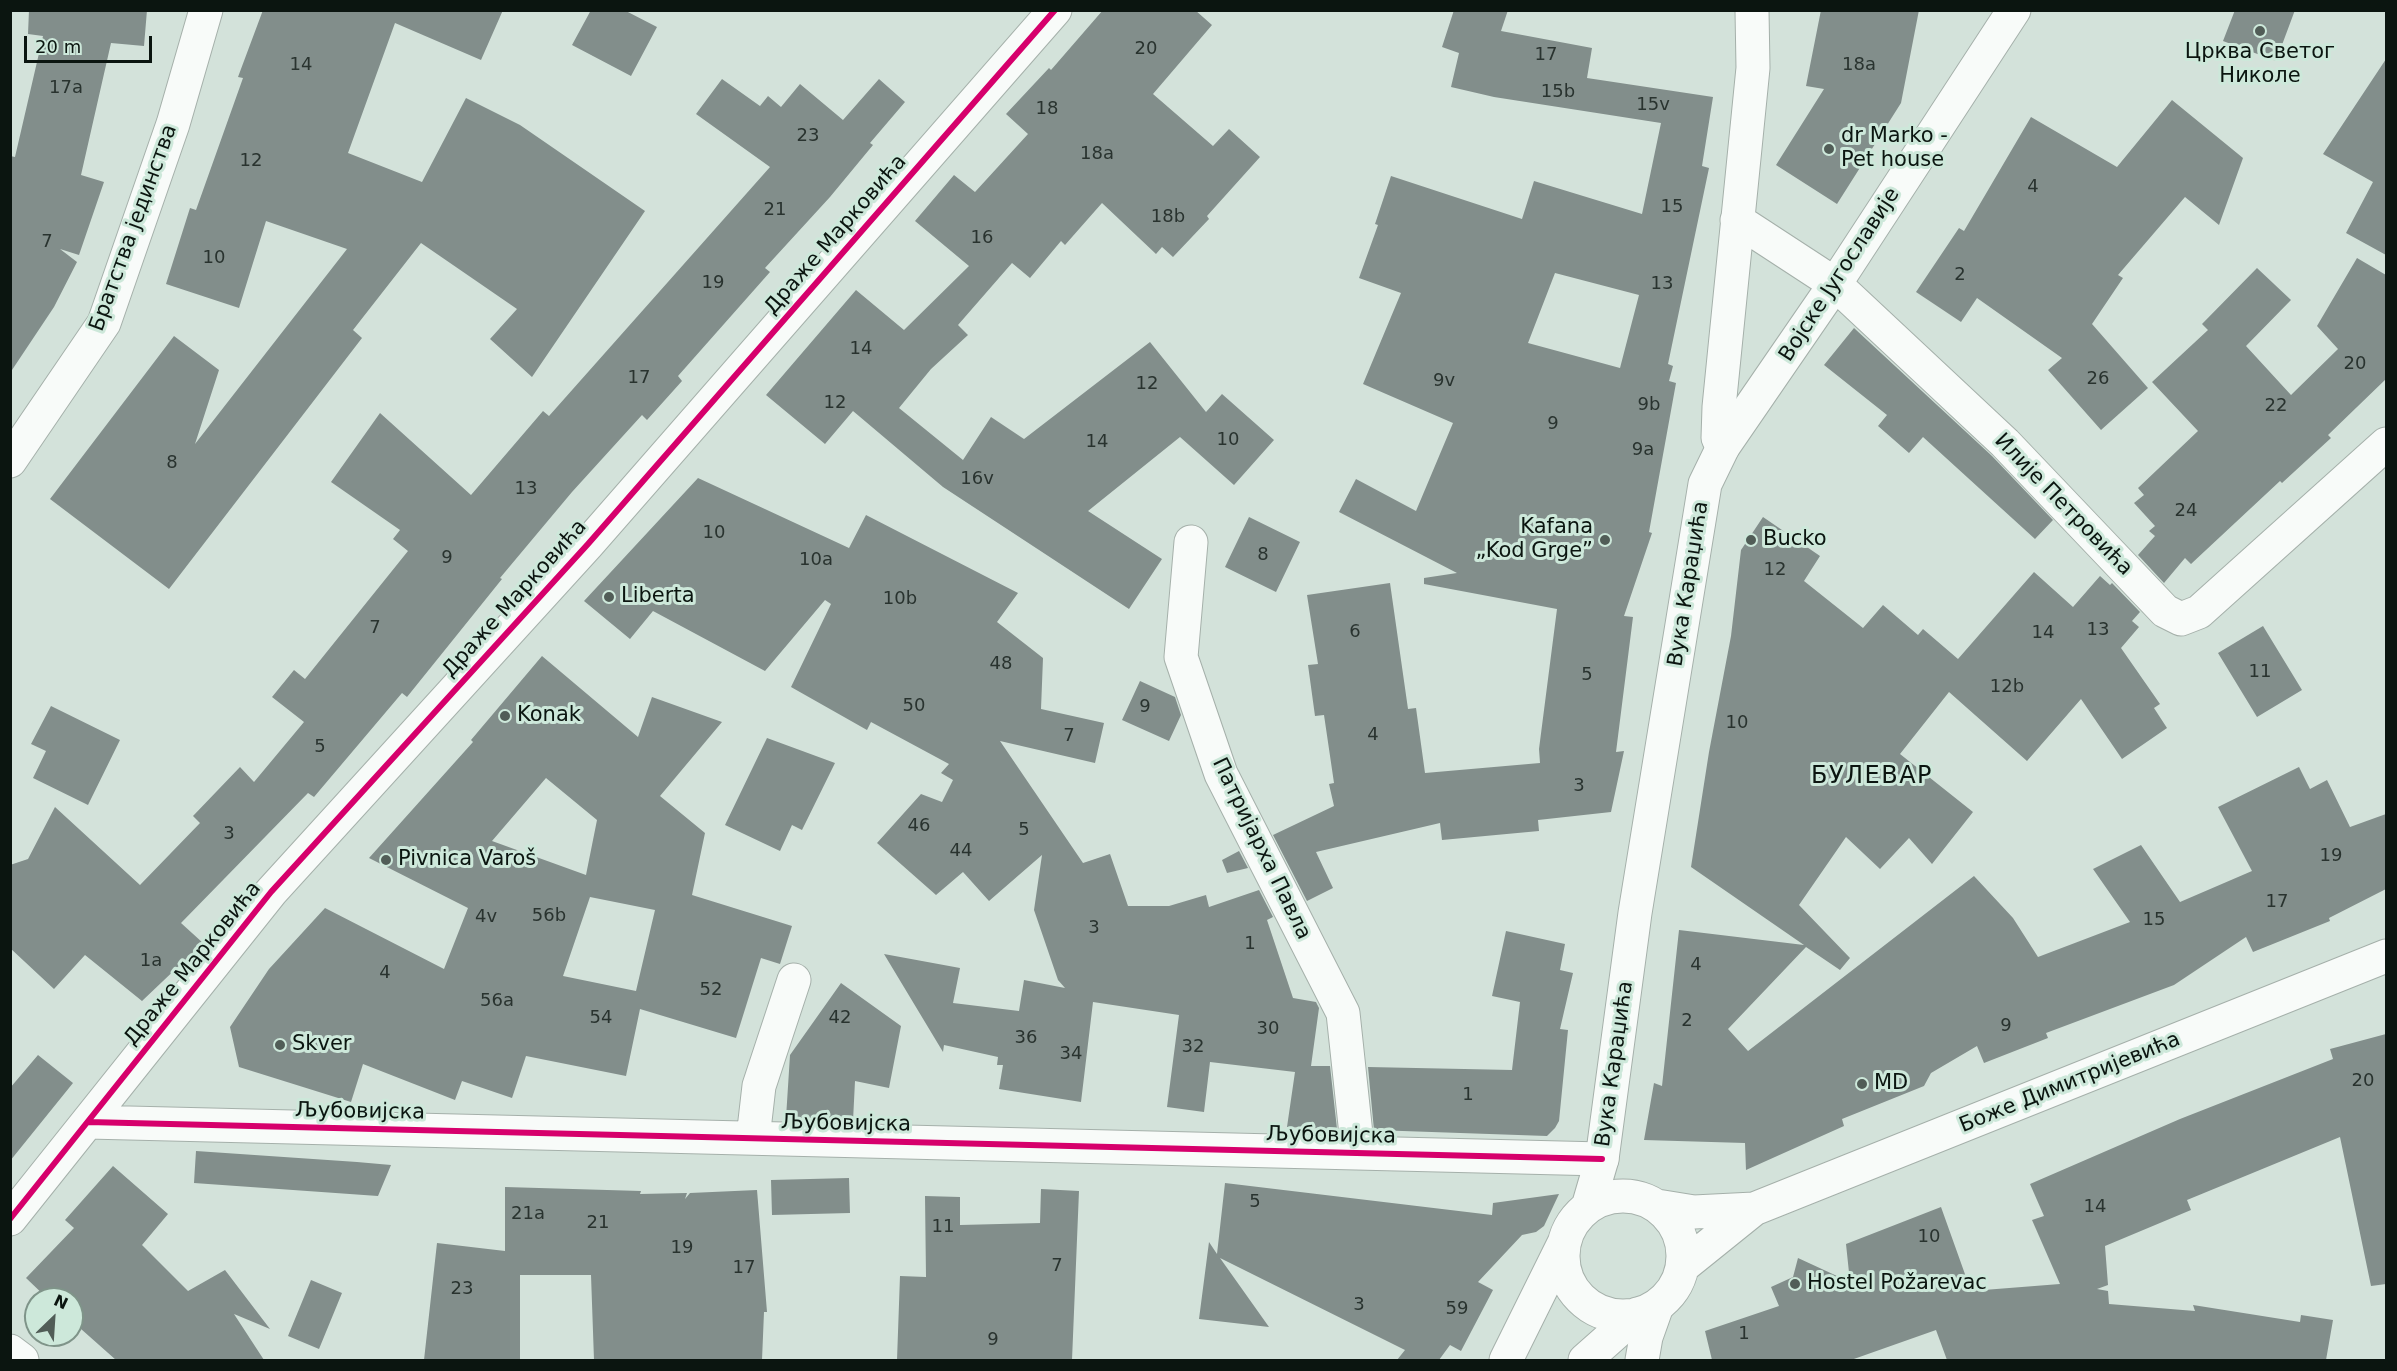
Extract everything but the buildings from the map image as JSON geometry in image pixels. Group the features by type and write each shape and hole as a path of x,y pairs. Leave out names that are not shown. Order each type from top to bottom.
{"street":[{"name":"Братства јединства","path":"10,462 104,323 173,124 206,10"},
{"name":"Драже Марковића","path":"10,1220 271,892 588,544 1055,10"},
{"path":"1724,447 1718,438 1719,407 1753,68 1752,10"},
{"name":"Војске Југославије","path":"1724,447 1835,284 2014,10"},
{"name":"Илије Петровића","path":"1737,220 1835,284 2004,443 2165,611 2181,619 2199,612 2386,444"},
{"name":"Вука Караџића","path":"1588,1207 1602,1159 1635,913 1705,484 1724,447"},
{"name":"Патријарха Павла","path":"1191,542 1182,657 1221,774 1343,1013 1358,1153"},
{"name":"Боже Димитријевића","path":"1683,1267 1754,1209 2386,956"},
{"path":"753,1138 759,1086 794,980"},
{"name":"Љубовијска","path":"88,1122 1602,1159"},
{"name":"Вука Караџића","path":"1602,1159 1646,1202"},
{"path":"1506,1360 1573,1223 1588,1207 1603,1199 1619,1196 1646,1202 1670,1218 1679,1233 1683,1250 1683,1267 1678,1282 1585,1360"},
{"name":"Боже Димитријевића","path":"1646,1202 1694,1212 1754,1209"},
{"path":"1564,1243 1563,1261 1567,1277 1576,1292 1588,1304 1603,1312 1620,1316 1647,1310"},
{"path":"1642,1360 1647,1310"},
{"path":"10,1352 22,1360"}],"cycle path":[{"path":"10,1219 271,892 588,544 1055,10"},
{"path":"88,1122 1602,1159"}],"place":[{"name":"Црква Светог Николе","path":"2260,31"},
{"name":"dr Marko - Pet house","path":"1829,149"},
{"name":"Kafana „Kod Grge”","path":"1605,540"},
{"name":"Bucko","path":"1751,540"},
{"name":"Liberta","path":"609,597"},
{"name":"Konak","path":"505,716"},
{"name":"Pivnica Varoš","path":"386,860"},
{"name":"Skver","path":"280,1045"},
{"name":"MD","path":"1862,1084"},
{"name":"Hostel Požarevac","path":"1795,1284"}],"district":[{"name":"БУЛЕВАР","path":"1872,777"}]}
